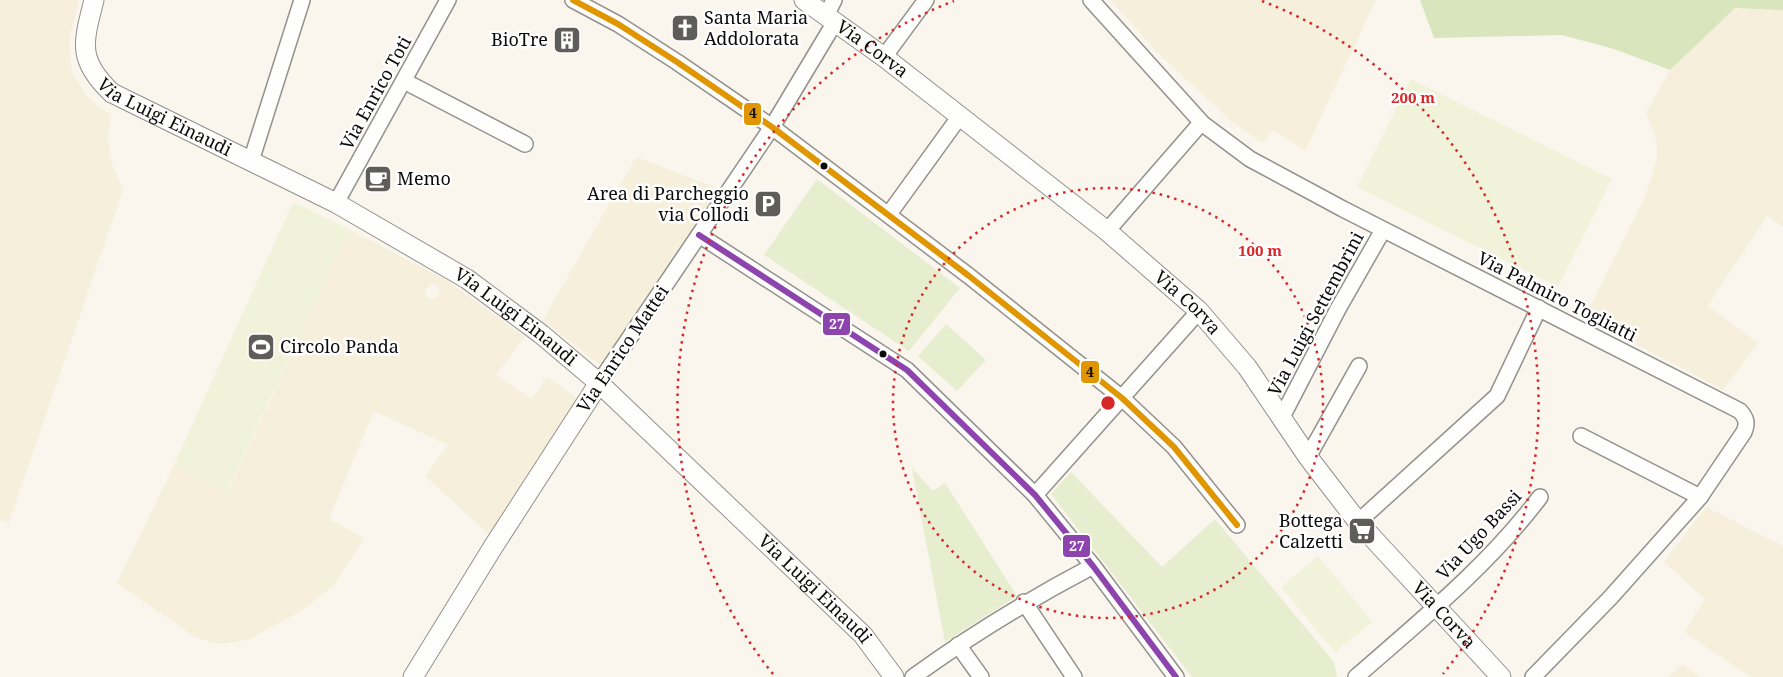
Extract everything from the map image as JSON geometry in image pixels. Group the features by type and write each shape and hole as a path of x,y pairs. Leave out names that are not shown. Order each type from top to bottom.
{"street":[{"name":"Via Luigi Einaudi","path":"94,0 84,41 91,69 112,93 336,203 462,276 541,334 599,383 863,635 894,677"},
{"path":"251,161 302,0"},
{"name":"Via Enrico Toti","path":"336,203 448,0"},
{"path":"573,0 594,5 772,127 889,214 1122,398 1174,447 1237,525"},
{"name":"Via Corva","path":"804,0 832,13 884,57 1107,231 1199,311 1247,367 1308,457 1358,522 1438,606 1501,677"},
{"path":"884,57 926,0"},
{"name":"Via Palmiro Togliatti","path":"1091,0 1201,122 1250,159 1383,230 1740,411 1744,416 1746,422 1744,432 1700,497 1611,597 1533,677"},
{"name":"Via Enrico Mattei","path":"413,677 493,547 599,383 772,127 832,13"},
{"path":"404,81 525,144"},
{"path":"889,214 960,116"},
{"path":"1107,231 1201,122"},
{"name":"Via Luigi Settembrini","path":"1282,417 1338,309 1383,230"},
{"path":"700,235 907,370 1035,495 1094,566 1176,677"},
{"path":"1358,522 1498,396 1539,308"},
{"path":"1035,495 1199,311"},
{"path":"1308,457 1359,366"},
{"path":"1581,436 1700,497"},
{"name":"Via Ugo Bassi","path":"1356,677 1438,606 1518,526 1540,497"},
{"path":"913,677 1024,602 1094,566"},
{"path":"1024,602 1074,677"},
{"path":"958,645 981,677"}],"shaded area":[{"path":"0,0 79,0 69,40 72,73 89,99 111,115 108,139 112,164 123,190 9,522 0,520"},
{"path":"1111,0 1376,0 1305,151 1274,130 1262,143 1232,122 1158,53"},
{"path":"1735,8 1783,10 1783,227 1767,216 1708,306 1758,343 1723,390 1585,317 1647,192 1657,158 1657,142 1646,113 1670,70"},
{"path":"636,157 722,190 605,363 600,365 543,320"},
{"path":"349,229 449,282 525,337 496,375 532,399 547,377 581,401 491,536 425,476 448,445 374,411 329,519 364,538 335,584 303,610 248,640 220,644 195,637 117,583 174,465 228,491","holes":["431,284 436,284 440,291 439,295 433,299 426,296 425,291"]},
{"path":"1706,507 1783,546 1783,677 1751,677 1684,632 1705,599 1664,562"},
{"path":"1683,664 1700,677 1668,677"}],"green space":[{"path":"1420,0 1783,0 1783,10 1735,8 1670,70 1614,49 1562,35 1434,38"},
{"path":"1411,79 1612,179 1558,287 1357,187"},
{"path":"817,179 960,288 909,351 764,255"},
{"name":"Circolo Panda","path":"293,202 349,229 227,491 174,465"},
{"path":"946,324 986,360 957,391 918,356"},
{"path":"912,468 933,491 945,483 1017,596 945,642"},
{"path":"1071,472 1162,567 1215,519 1334,662 1337,677 1192,677 1051,494"},
{"path":"1318,556 1372,622 1335,652 1281,587"}],"transit line":[{"name":"4","path":"573,0 618,24 772,127 969,276 1122,398 1174,447 1237,525"},
{"name":"27","path":"699,235 907,370 1035,495 1093,566 1176,677"}],"place":[{"name":"Santa Maria Addolorata","path":"685,28"},
{"name":"BioTre","path":"567,40"},
{"name":"Memo","path":"378,179"},
{"name":"Area di Parcheggio via Collodi","path":"768,204"},
{"name":"Circolo Panda","path":"261,347"},
{"name":"Bottega Calzetti","path":"1362,531"}]}
